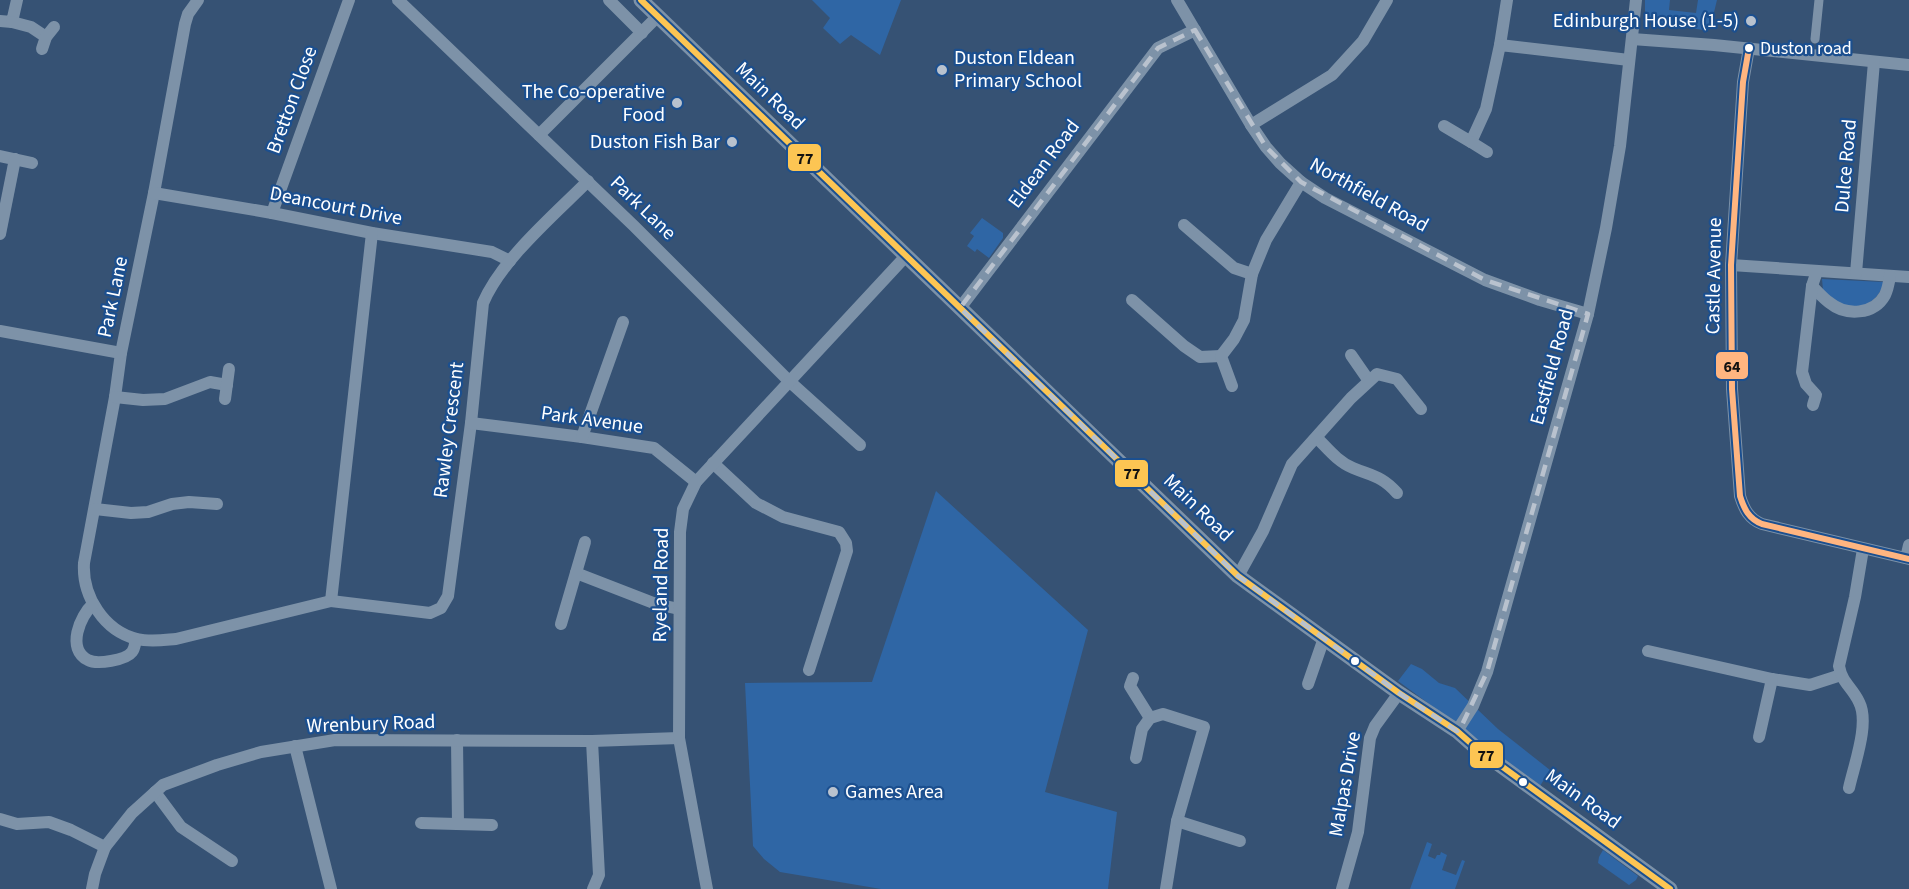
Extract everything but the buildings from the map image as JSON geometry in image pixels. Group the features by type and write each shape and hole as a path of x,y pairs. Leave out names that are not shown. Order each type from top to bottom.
{"street":[{"path":"17,0 6,21 31,27 47,38"},
{"name":"Park Lane","path":"198,0 184,24 154,193 121,353 84,563 84,577 93,604 105,620 117,630 136,639 154,641 176,639 257,620"},
{"name":"Bretton Close","path":"272,213 349,0"},
{"name":"Park Lane","path":"398,0 588,182 789,381 860,445"},
{"path":"609,0 642,33"},
{"name":"Main Road","path":"641,0 1238,576 1399,693 1457,731 1666,888"},
{"name":"Northfield Road","path":"1177,0 1266,147 1302,182 1325,198 1485,280 1588,314"},
{"path":"1251,125 1332,75 1363,41 1387,0"},
{"path":"1471,142 1486,109 1507,0"},
{"name":"Eastfield Road","path":"1457,731 1473,706 1488,672 1588,314 1620,146 1636,0"},
{"path":"1815,39 1819,0"},
{"path":"539,135 658,16"},
{"name":"Eldean Road","path":"960,308 1158,48 1195,30"},
{"path":"1632,39 1749,48 1909,65"},
{"path":"1500,45 1629,60"},
{"name":"Castle Avenue","path":"1749,48 1743,82 1731,265 1732,389 1740,496 1744,509 1750,518 1758,523 1907,559"},
{"name":"Dulce Road","path":"1856,273 1874,62"},
{"path":"1444,126 1487,152"},
{"path":"0,156 32,163"},
{"path":"0,234 15,159"},
{"name":"Rawley Crescent","path":"257,620 331,601 430,613 441,608 448,596 471,423 483,303 490,286 510,261 588,182"},
{"path":"1132,300 1184,346 1200,357 1221,356 1234,339 1244,320 1252,274 1266,240 1302,182"},
{"name":"Deancourt Drive","path":"154,193 372,233 492,252 510,261"},
{"path":"1184,225 1234,268 1252,274"},
{"path":"331,601 372,233"},
{"name":"Ryeland Road","path":"707,889 679,738 680,532 683,509 696,482 906,256"},
{"path":"1731,265 1909,277"},
{"path":"1817,271 1812,286 1802,372 1806,384 1818,397"},
{"path":"1812,286 1830,304 1841,310 1857,313 1879,302 1885,295 1890,276"},
{"path":"582,437 623,322"},
{"path":"0,331 121,353"},
{"path":"1351,355 1369,381"},
{"path":"1221,356 1232,386"},
{"path":"225,399 229,369"},
{"path":"1238,576 1263,531 1292,464 1369,381 1377,374 1397,379 1421,409"},
{"path":"115,397 143,400 165,399 210,382 227,385"},
{"name":"Park Avenue","path":"471,423 654,448 696,482"},
{"path":"1317,438 1338,459 1352,468 1385,481 1397,493"},
{"path":"713,463 756,503 783,517 839,532 844,537 847,550 809,670"},
{"path":"95,509 131,513 148,512 172,504 189,502 217,504"},
{"path":"561,624 585,542"},
{"path":"1907,559 1909,545"},
{"path":"1849,788 1863,726 1863,713 1860,703 1841,675 1839,666 1855,597 1863,549"},
{"path":"576,573 656,604 680,609"},
{"path":"93,604 82,616 77,636 81,654 88,660 106,662 128,656 132,652 136,639"},
{"path":"1308,684 1324,638"},
{"path":"1648,651 1772,679 1810,685 1841,675"},
{"path":"1133,678 1130,686 1150,718"},
{"path":"1759,737 1772,679"},
{"name":"Malpas Drive","path":"1342,889 1358,832 1370,738 1375,726 1399,693"},
{"path":"1136,758 1142,729 1150,718 1163,714 1204,727 1177,821 1166,889"},
{"name":"Wrenbury Road","path":"92,889 105,847 132,813 163,785 261,752 335,740 592,741 679,738"},
{"path":"456,740 458,824"},
{"path":"592,741 599,875 593,889"},
{"path":"295,746 331,889"},
{"path":"155,792 181,827 232,861"},
{"path":"0,819 17,824 49,822 105,847"},
{"path":"1177,821 1240,841"},
{"path":"421,824 492,825"}],"highlighted area":[{"path":"1195,30 1266,147 1301,182 1485,280 1588,314 1487,672 1457,731 1399,693 1238,576 960,308 1158,48"}],"shaded area":[{"path":"812,0 901,0 880,55 851,35 840,44 823,28 830,18"},
{"path":"1645,0 1670,0 1669,10 1696,13 1698,0 1717,0 1711,21 1703,30 1651,22 1645,11"},
{"path":"982,218 1003,233 1003,238 989,258 977,249 975,252 967,246 974,236 970,233"},
{"path":"1822,279 1884,282 1882,289 1869,303 1849,307 1840,305 1823,290"},
{"path":"936,491 1088,630 1045,792 1117,812 1108,889 881,889 780,872 753,846 745,683 872,682"},
{"path":"1411,664 1422,669 1439,683 1455,688 1498,729 1550,770 1540,786 1398,681"},
{"path":"1427,842 1432,844 1428,856 1435,859 1441,852 1447,855 1442,870 1456,875 1462,860 1465,861 1455,889 1410,889"},
{"path":"1603,850 1638,876 1636,880 1629,885 1598,863"}],"transit line":[{"name":"77","path":"641,0 1238,576 1399,693 1457,731 1474,746 1670,889"},
{"name":"64","path":"1749,48 1743,82 1731,265 1732,389 1740,496 1748,513 1762,524 1909,559"}],"place":[{"name":"Edinburgh House (1-5)","path":"1751,21"},
{"name":"Duston road","path":"1749,48"},
{"name":"Duston Eldean Primary School","path":"942,70"},
{"name":"The Co-operative Food","path":"677,103"},
{"name":"Duston Fish Bar","path":"732,142"},
{"name":"Games Area","path":"833,792"}]}
